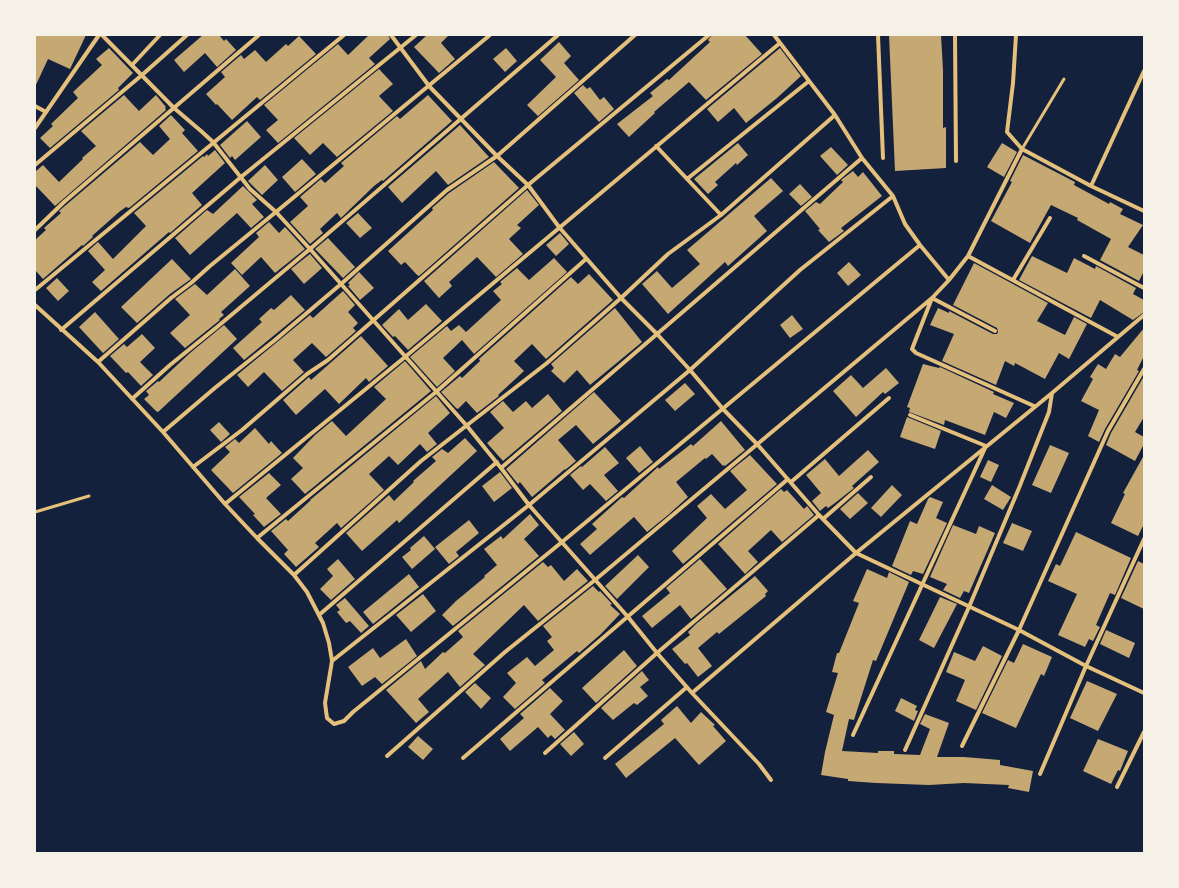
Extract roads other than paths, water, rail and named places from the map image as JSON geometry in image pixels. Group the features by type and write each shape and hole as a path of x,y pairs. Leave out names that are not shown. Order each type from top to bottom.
{"street":[{"path":"35,128 100,35 174,108 213,142 250,188 276,212 310,249 467,426 497,462 529,505 628,617 657,653 692,693 759,764 771,780"},
{"path":"132,65 160,35"},
{"path":"35,165 187,35"},
{"path":"35,230 64,202 259,35"},
{"path":"35,290 344,35"},
{"path":"391,35 429,86 497,156 528,185 586,259 621,298 657,334 723,409 790,480 819,515 856,553 1019,630 1086,666 1144,694"},
{"path":"61,330 241,177 416,35"},
{"path":"98,362 171,298 490,35"},
{"path":"132,399 170,365 217,328 310,249 558,35"},
{"path":"163,432 341,284 447,190 497,156 634,35"},
{"path":"193,467 242,430 306,374 328,360 528,185 710,35"},
{"path":"774,35 835,115 862,158 893,196 905,224 949,280"},
{"path":"878,35 883,158"},
{"path":"955,35 956,161"},
{"path":"1016,35 1013,83 1007,132 1022,149 1091,186 1144,211"},
{"path":"225,504 405,357 559,226 780,43"},
{"path":"1091,186 1144,71"},
{"path":"687,179 809,81"},
{"path":"35,106 46,112"},
{"path":"294,575 421,461 547,363 621,298 668,254 721,215 835,115"},
{"path":"656,146 721,215"},
{"path":"387,756 505,652 595,580 932,298 968,256 1022,149"},
{"path":"501,468 862,158"},
{"path":"332,661 529,505 690,370 800,270 893,196"},
{"path":"1013,280 1050,218"},
{"path":"35,305 98,362 163,432 225,504 294,575 306,592 323,623 332,661 325,703 327,718 334,724 344,721 353,712 562,542 920,245"},
{"path":"968,256 1118,337"},
{"path":"1084,256 1144,288"},
{"path":"257,538 436,392 586,259"},
{"path":"932,298 995,331"},
{"path":"932,298 912,349 916,353 1034,406"},
{"path":"692,693 856,553 1144,315"},
{"path":"962,746 1019,630 1108,431 1144,369"},
{"path":"905,750 969,607 1019,488 1049,412 1052,392"},
{"path":"463,758 790,480 889,398"},
{"path":"910,415 986,446"},
{"path":"853,735 986,446"},
{"path":"319,615 497,462"},
{"path":"823,519 871,477"},
{"path":"545,753 657,653 819,515"},
{"path":"1040,774 1086,666 1144,539"},
{"path":"605,758 687,686"},
{"path":"1117,786 1144,732"}],"lane":[{"path":"1022,149 1064,78"},
{"path":"35,512 89,496"}]}
